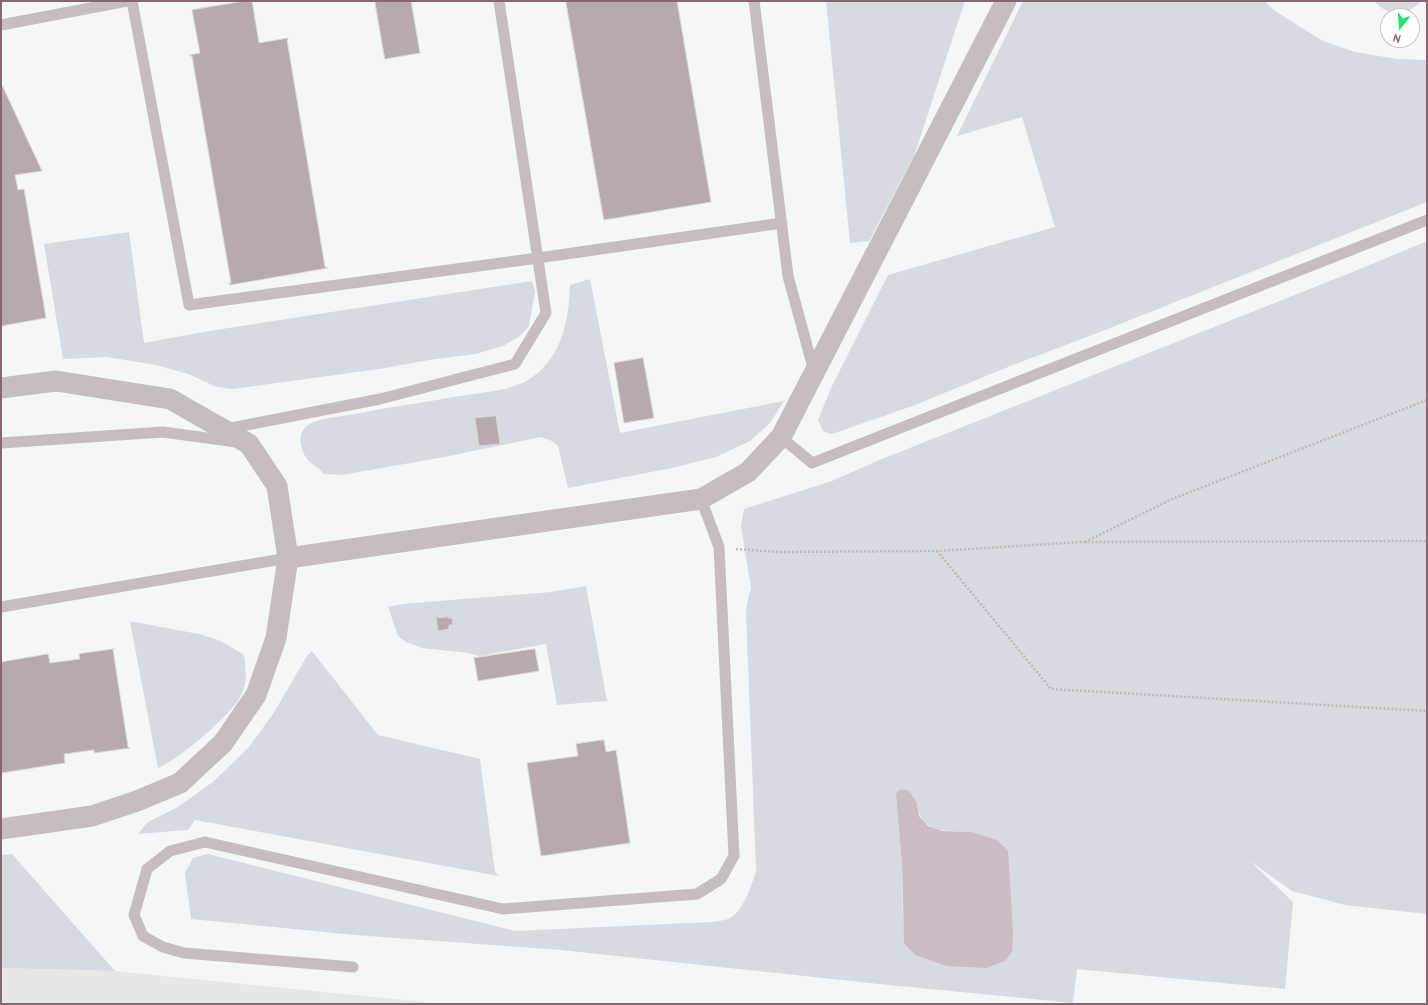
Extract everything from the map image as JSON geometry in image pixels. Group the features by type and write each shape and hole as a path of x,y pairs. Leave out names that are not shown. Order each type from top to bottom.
{"street":[{"path":"288,558 701,499 748,472 781,437 1006,1"},
{"path":"1,388 56,381 170,399 248,444 277,486 288,558 276,638 256,695 223,743 180,783 137,801 92,816 1,829"}],"lane":[{"path":"1,25 127,1"},
{"path":"132,1 189,305 782,224"},
{"path":"224,430 380,399 516,364 546,313 499,1"},
{"path":"754,1 788,276 814,372"},
{"path":"781,437 812,463 1427,220"},
{"path":"1,443 163,432 248,444"},
{"path":"353,967 184,953 163,947 143,936 134,915 147,869 170,850 205,842 503,909 697,894 721,879 734,856 719,547 701,499"},
{"path":"1,607 288,558"}],"path":[{"path":"1084,543 1172,499 1427,400"},
{"path":"719,547 778,552 937,551 1084,543 1427,541"},
{"path":"937,551 1051,689 1427,711"}],"shaded area":[{"path":"826,1 965,1 914,156 869,241 850,243"},
{"path":"1023,1 1264,1 1275,11 1323,41 1355,52 1397,59 1427,60 1427,202 915,405 835,433 830,434 823,431 818,420 831,388 888,275 1055,227 1022,117 957,136"},
{"path":"1374,1 1422,1 1413,8 1383,8"},
{"path":"129,232 144,343 209,331 532,281 535,292 529,326 520,336 503,346 475,354 233,389 217,387 188,374 156,365 107,357 63,359 44,244"},
{"path":"1427,241 1427,914 1345,905 1292,891 1250,861 1293,902 1285,989 1077,969 1073,1003 561,950 355,935 191,919 185,873 193,858 208,854 515,931 711,922 730,918 735,915 743,904 756,871 746,612 751,588 741,526 744,509 832,481 877,461","holes":["897,791 917,803 919,813 929,826 945,831 972,832 903,924 902,864 896,797"]},
{"path":"590,279 620,433 784,401 770,423 750,441 716,457 672,468 568,488 558,446 552,441 541,437 444,457 342,475 324,474 305,456 301,444 302,432 307,426 317,421 498,390 515,386 528,380 539,372 556,351 565,326 568,312 570,285"},
{"path":"586,586 607,701 557,705 546,644 479,656 468,653 422,648 406,642 398,636 388,607 402,604 551,592"},
{"path":"130,622 199,634 221,641 244,655 246,671 243,692 234,705 226,715 203,737 178,756 158,768"},
{"path":"312,651 378,735 480,759 495,872 499,876 195,820 188,830 138,834 148,822 178,807 214,781 248,748 273,714 307,656"},
{"path":"902,789 909,791 917,803 919,816 928,826 943,831 972,832 997,840 1008,851 1013,932 1012,952 1005,961 986,968 947,966 915,955 904,943 902,864 896,796 897,791"},
{"path":"12,854 115,971 1,968 1,855"},
{"path":"1,968 115,971 444,1004 1,1004"}],"building":[{"path":"252,1 259,43 288,38 287,40 325,267 328,268 230,285 229,283 231,283 192,56 190,56 200,53 192,10"},
{"path":"375,1 411,1 420,53 385,59"},
{"path":"566,1 677,1 711,202 604,220"},
{"path":"1,83 42,171 15,175 18,190 24,189 46,318 1,326"},
{"path":"643,358 654,418 624,423 614,363"},
{"path":"496,416 500,444 479,446 475,418"},
{"path":"445,615 447,615 448,618 452,618 453,625 449,625 449,629 438,631 436,617 446,617"},
{"path":"114,649 128,747 130,748 94,753 94,750 64,754 65,763 1,773 1,662 48,654 50,663 80,659 79,654"},
{"path":"535,649 539,671 478,681 474,658"},
{"path":"604,740 606,752 616,750 630,843 541,856 527,763 578,756 576,744"}]}
